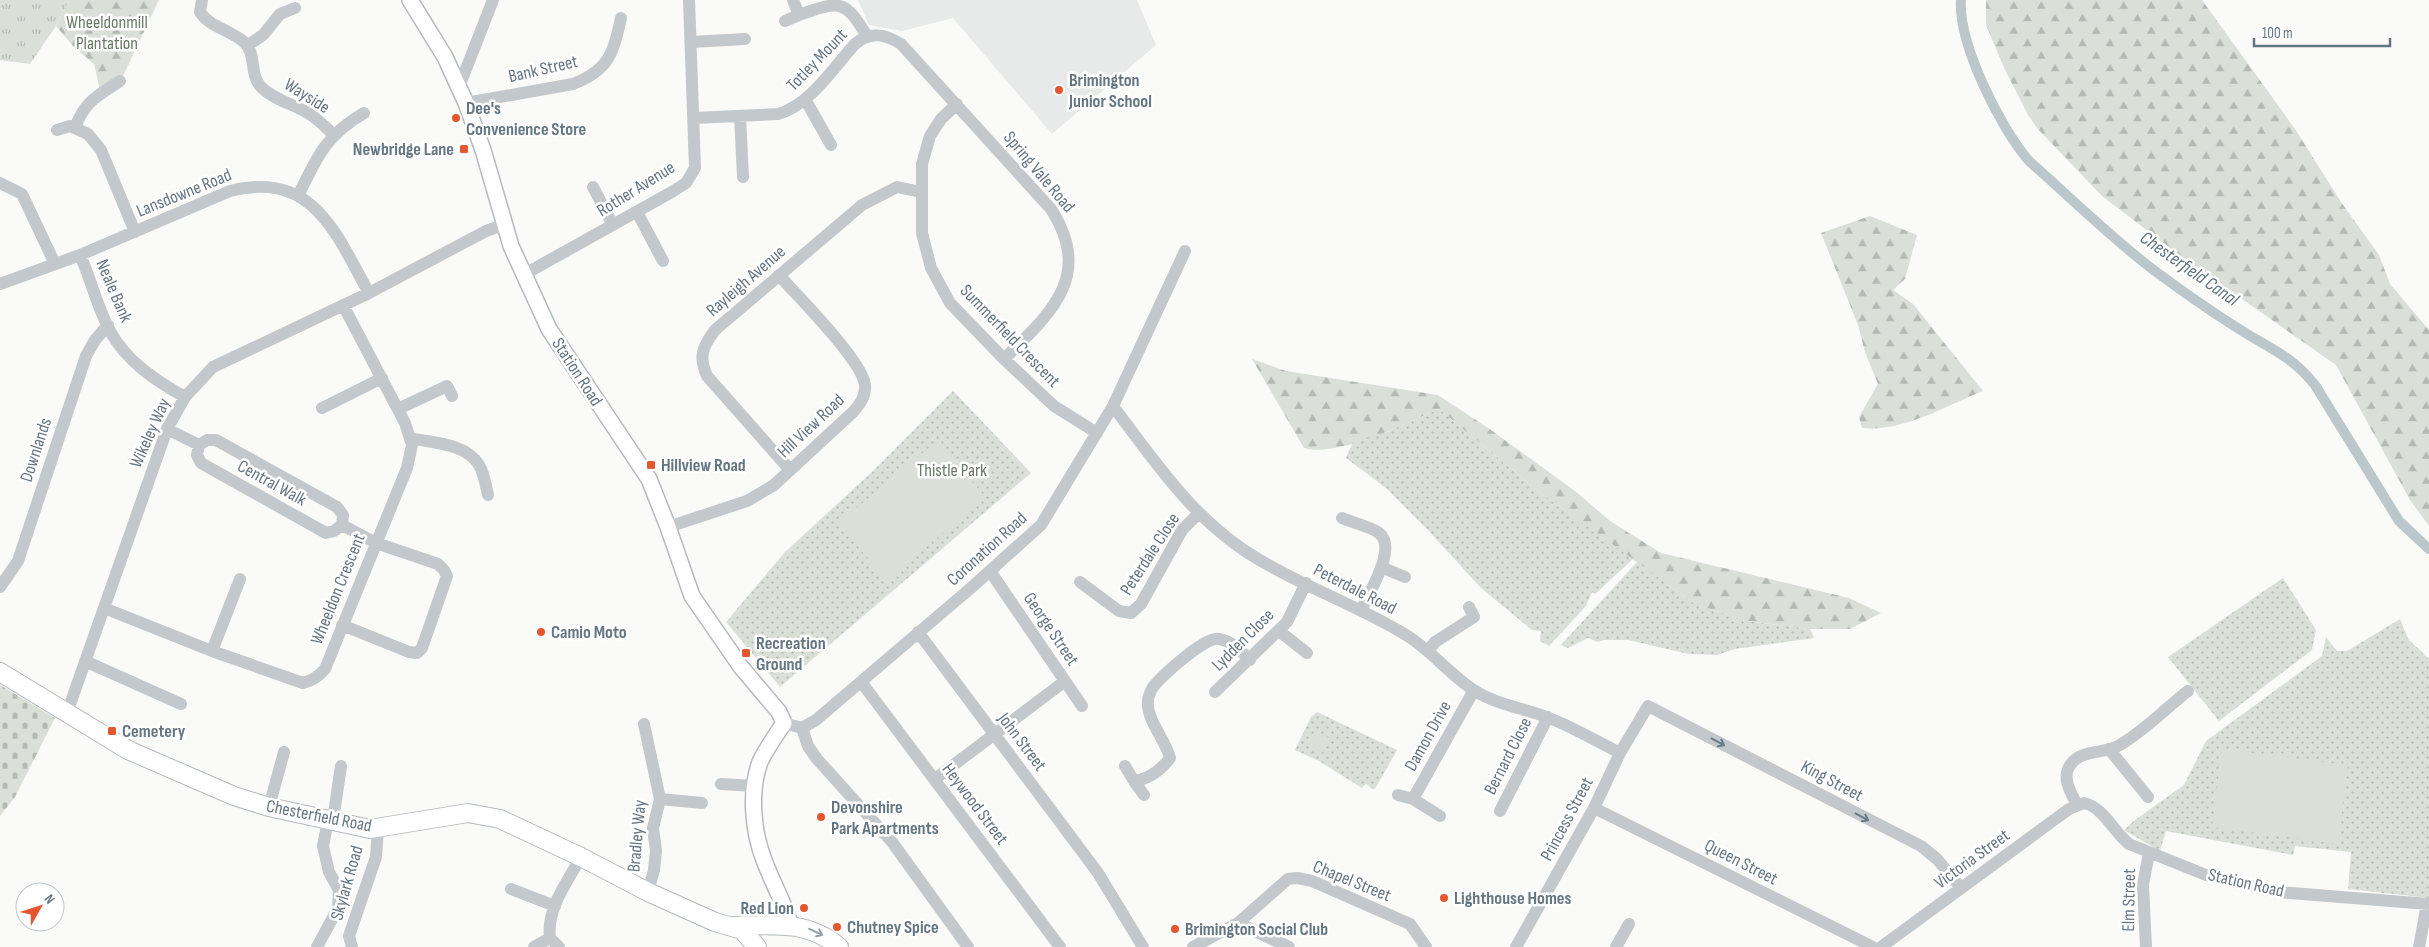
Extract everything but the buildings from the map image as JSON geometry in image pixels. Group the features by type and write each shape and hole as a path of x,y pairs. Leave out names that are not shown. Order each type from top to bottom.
{"highway":[{"name":"Chesterfield Road","path":"0,672 128,750 234,796 269,807 370,829 468,813 500,819 581,857 648,892 715,922 742,930 757,947"},
{"path":"733,926 783,924 818,932 839,947"},
{"path":"757,947 762,937 783,924"}],"main road":[{"name":"Station Road","path":"410,0 444,57 466,103 483,150 503,225 523,275 549,329 649,479 692,596 718,637 779,712 784,723"},
{"path":"783,924 756,836 755,786 760,763 784,723"}],"street":[{"path":"202,0 200,12 203,18 233,33 248,45 263,35 280,14 295,8"},
{"path":"459,88 493,0"},
{"name":"Rother Avenue","path":"523,275 686,183 696,168 689,0"},
{"path":"793,0 799,15"},
{"path":"785,21 828,3 842,4 854,12 872,35"},
{"name":"Bank Street","path":"466,103 573,84 587,79 608,60 614,49 621,18"},
{"name":"Totley Mount","path":"694,118 778,114 789,111 805,99 855,44 872,35"},
{"name":"Spring Vale Road","path":"872,35 890,37 901,44 1051,209 1063,227 1069,248 1069,268 1064,288 1056,304 1043,320 1004,359"},
{"path":"691,42 744,39"},
{"name":"Wayside","path":"248,45 251,50 254,75 261,86 272,95 311,115 334,135"},
{"path":"75,128 81,112 94,98 120,81"},
{"path":"805,99 830,145"},
{"name":"Summerfield Crescent","path":"957,104 941,119 924,149 921,192 922,233 931,268 950,303 1004,359 1054,406 1097,433"},
{"name":"Wayside","path":"298,196 326,143 346,123 364,112"},
{"path":"740,116 743,177"},
{"path":"58,130 70,126 88,134 101,150 135,232"},
{"path":"0,183 22,194 55,264"},
{"name":"Lansdowne Road","path":"0,284 80,255 230,191 248,186 264,186 285,190 298,196 324,216 369,293"},
{"path":"593,187 613,225"},
{"name":"Rayleigh Avenue","path":"790,470 707,376 702,363 707,340 715,330 862,205 879,194 897,187 921,192"},
{"path":"637,212 663,261"},
{"name":"Wikeley Way","path":"68,713 166,429 185,397 213,367 369,293 486,231 503,225"},
{"name":"Coronation Road","path":"802,728 816,720 862,683 1041,524 1113,406 1185,251"},
{"name":"Neale Bank","path":"80,255 108,325 128,355 146,372 185,397"},
{"name":"Hill View Road","path":"668,528 747,501 774,485 853,412 862,401 865,385 860,370 779,276"},
{"name":"Wheeldon Crescent","path":"104,608 212,651 303,683 313,680 325,669 407,468 412,445 398,409 343,305"},
{"name":"Downlands","path":"0,587 18,561 86,356 95,340 108,325"},
{"path":"322,408 382,378"},
{"path":"398,409 446,386 452,396"},
{"name":"Peterdale Road","path":"1113,406 1166,476 1199,513 1224,535 1258,559 1362,609 1408,636 1474,690 1490,699 1548,717 1620,753"},
{"path":"166,429 199,445"},
{"path":"410,438 458,448 468,453 479,464 488,495"},
{"name":"Central Walk","path":"207,440 216,440 337,507 342,515 342,525 334,531 326,533 201,464 197,455 199,445 207,440"},
{"name":"Peterdale Close","path":"1080,582 1119,611 1131,613 1141,604 1182,530 1199,513"},
{"path":"1342,518 1379,534 1386,542 1386,554 1362,609"},
{"path":"342,525 376,543 438,564 447,576 422,648 417,653 409,652 342,625"},
{"path":"1381,567 1405,577"},
{"name":"George Street","path":"990,571 1082,706"},
{"path":"212,651 240,579"},
{"name":"Lydden Close","path":"1215,692 1287,622 1306,583"},
{"path":"1428,651 1435,642 1474,617 1470,607"},
{"path":"1279,631 1307,653"},
{"name":"John Street","path":"918,632 1098,873 1143,947"},
{"path":"1134,781 1145,779 1164,766 1170,758 1168,748 1151,716 1148,702 1152,688 1202,644 1218,638 1232,643 1250,660"},
{"path":"87,662 181,704"},
{"path":"935,779 1065,680"},
{"name":"Heywood Street","path":"862,683 1060,947"},
{"name":"Damon Drive","path":"1413,799 1474,690"},
{"path":"2081,804 2067,784 2066,775 2069,767 2082,754 2109,750 2119,746 2162,704 2188,691"},
{"name":"King Street","path":"1648,706 1921,846 1942,865 1961,888"},
{"name":"Princess Street","path":"1516,947 1594,808 1620,753 1648,706"},
{"name":"Bernard Close","path":"1500,811 1548,717"},
{"path":"784,723 802,728 808,746 816,759 892,842 934,897 953,929 968,947"},
{"name":"Bradley Way","path":"644,724 660,799 653,828 656,851 654,870 648,892"},
{"path":"2109,750 2148,797"},
{"path":"269,807 284,752"},
{"path":"317,947 338,908 339,890 329,872 323,846 331,820 341,766"},
{"path":"1125,766 1144,795"},
{"path":"721,784 755,786"},
{"name":"Damon Drive","path":"1398,795 1413,799 1440,816"},
{"path":"660,799 702,803"},
{"name":"Victoria Street","path":"1881,947 2081,804"},
{"name":"Station Road","path":"2081,804 2094,807 2124,840 2149,853 2206,875 2278,892 2428,904"},
{"name":"Queen Street","path":"1594,808 1873,947"},
{"name":"Skylark Road","path":"352,947 349,936 376,857 378,828"},
{"name":"Elm Street","path":"2146,947 2143,885 2149,853"},
{"path":"534,947 554,942 549,929 555,906 581,857"},
{"name":"Chapel Street","path":"1193,947 1238,923 1288,879 1297,878 1312,881 1410,924 1426,947"},
{"path":"511,889 555,906"},
{"path":"2419,947 2428,904"},
{"path":"1238,923 1290,947"},
{"path":"1616,947 1629,924"}],"shaded area":[{"name":"Brimington Junior School","path":"858,0 1137,0 1156,45 1052,134 953,18 902,31 869,25"}],"green space":[{"path":"0,0 69,0 56,26 30,64 0,60"},
{"name":"Wheeldonmill Plantation","path":"69,0 159,0 123,76 100,90 94,64 73,46 56,26"},
{"path":"1986,0 2202,0 2295,129 2341,202 2379,255 2390,284 2429,330 2429,526 2410,500 2336,365 2182,257 2102,196 2037,128 2027,113 2005,70 1986,25"},
{"path":"1870,216 1917,235 1905,279 1893,290 1913,304 1983,391 1909,422 1878,428 1862,428 1859,417 1878,384 1865,352 1858,325 1821,233"},
{"path":"1252,359 1286,371 1438,395 1491,430 1575,491 1610,521 1661,553 1849,598 1881,613 1850,629 1810,629 1746,621 1695,604 1539,492 1439,409 1353,444 1318,450 1304,448"},
{"name":"Thistle Park","path":"953,391 1031,473 780,687 726,622 785,552 873,471"},
{"path":"1439,409 1539,492 1633,559 1595,594 1592,592 1586,606 1549,646 1540,641 1541,631 1532,630 1481,588 1386,488 1346,458 1353,442 1387,432"},
{"path":"938,440 986,498 886,580 838,523"},
{"path":"1637,562 1695,604 1746,621 1810,629 1814,638 1735,649 1717,655 1689,654 1628,640 1604,640 1598,642 1588,638 1568,648 1561,645"},
{"path":"2283,578 2316,630 2312,650 2219,721 2168,657"},
{"path":"2400,619 2408,639 2429,659 2429,898 2348,889 2351,852 2295,846 2293,855 2166,831 2160,851 2124,830 2184,785 2206,741 2322,656 2326,637 2337,651 2347,651"},
{"path":"0,685 55,718 15,797 0,816"},
{"path":"1317,712 1397,750 1375,789 1366,784 1362,788 1319,761 1295,750 1311,717"},
{"path":"1317,731 1331,739 1322,753 1308,746"},
{"path":"2222,749 2348,765 2338,844 2212,827"}],"waterway":[{"name":"Chesterfield Canal","path":"1961,0 1966,39 1983,85 2006,129 2029,161 2155,271 2191,297 2301,369 2315,385 2399,521 2429,549"}],"place":[{"name":"Brimington Junior School","path":"1059,90"},
{"name":"Dee's Convenience Store","path":"456,118"},
{"name":"Newbridge Lane","path":"464,149"},
{"name":"Hillview Road","path":"651,465"},
{"name":"Camio Moto","path":"541,632"},
{"name":"Recreation Ground","path":"746,653"},
{"name":"Cemetery","path":"112,731"},
{"name":"Devonshire Park Apartments","path":"821,817"},
{"name":"Lighthouse Homes","path":"1444,898"},
{"name":"Red Lion","path":"804,908"},
{"name":"Chutney Spice","path":"837,927"},
{"name":"Brimington Social Club","path":"1175,929"}]}
